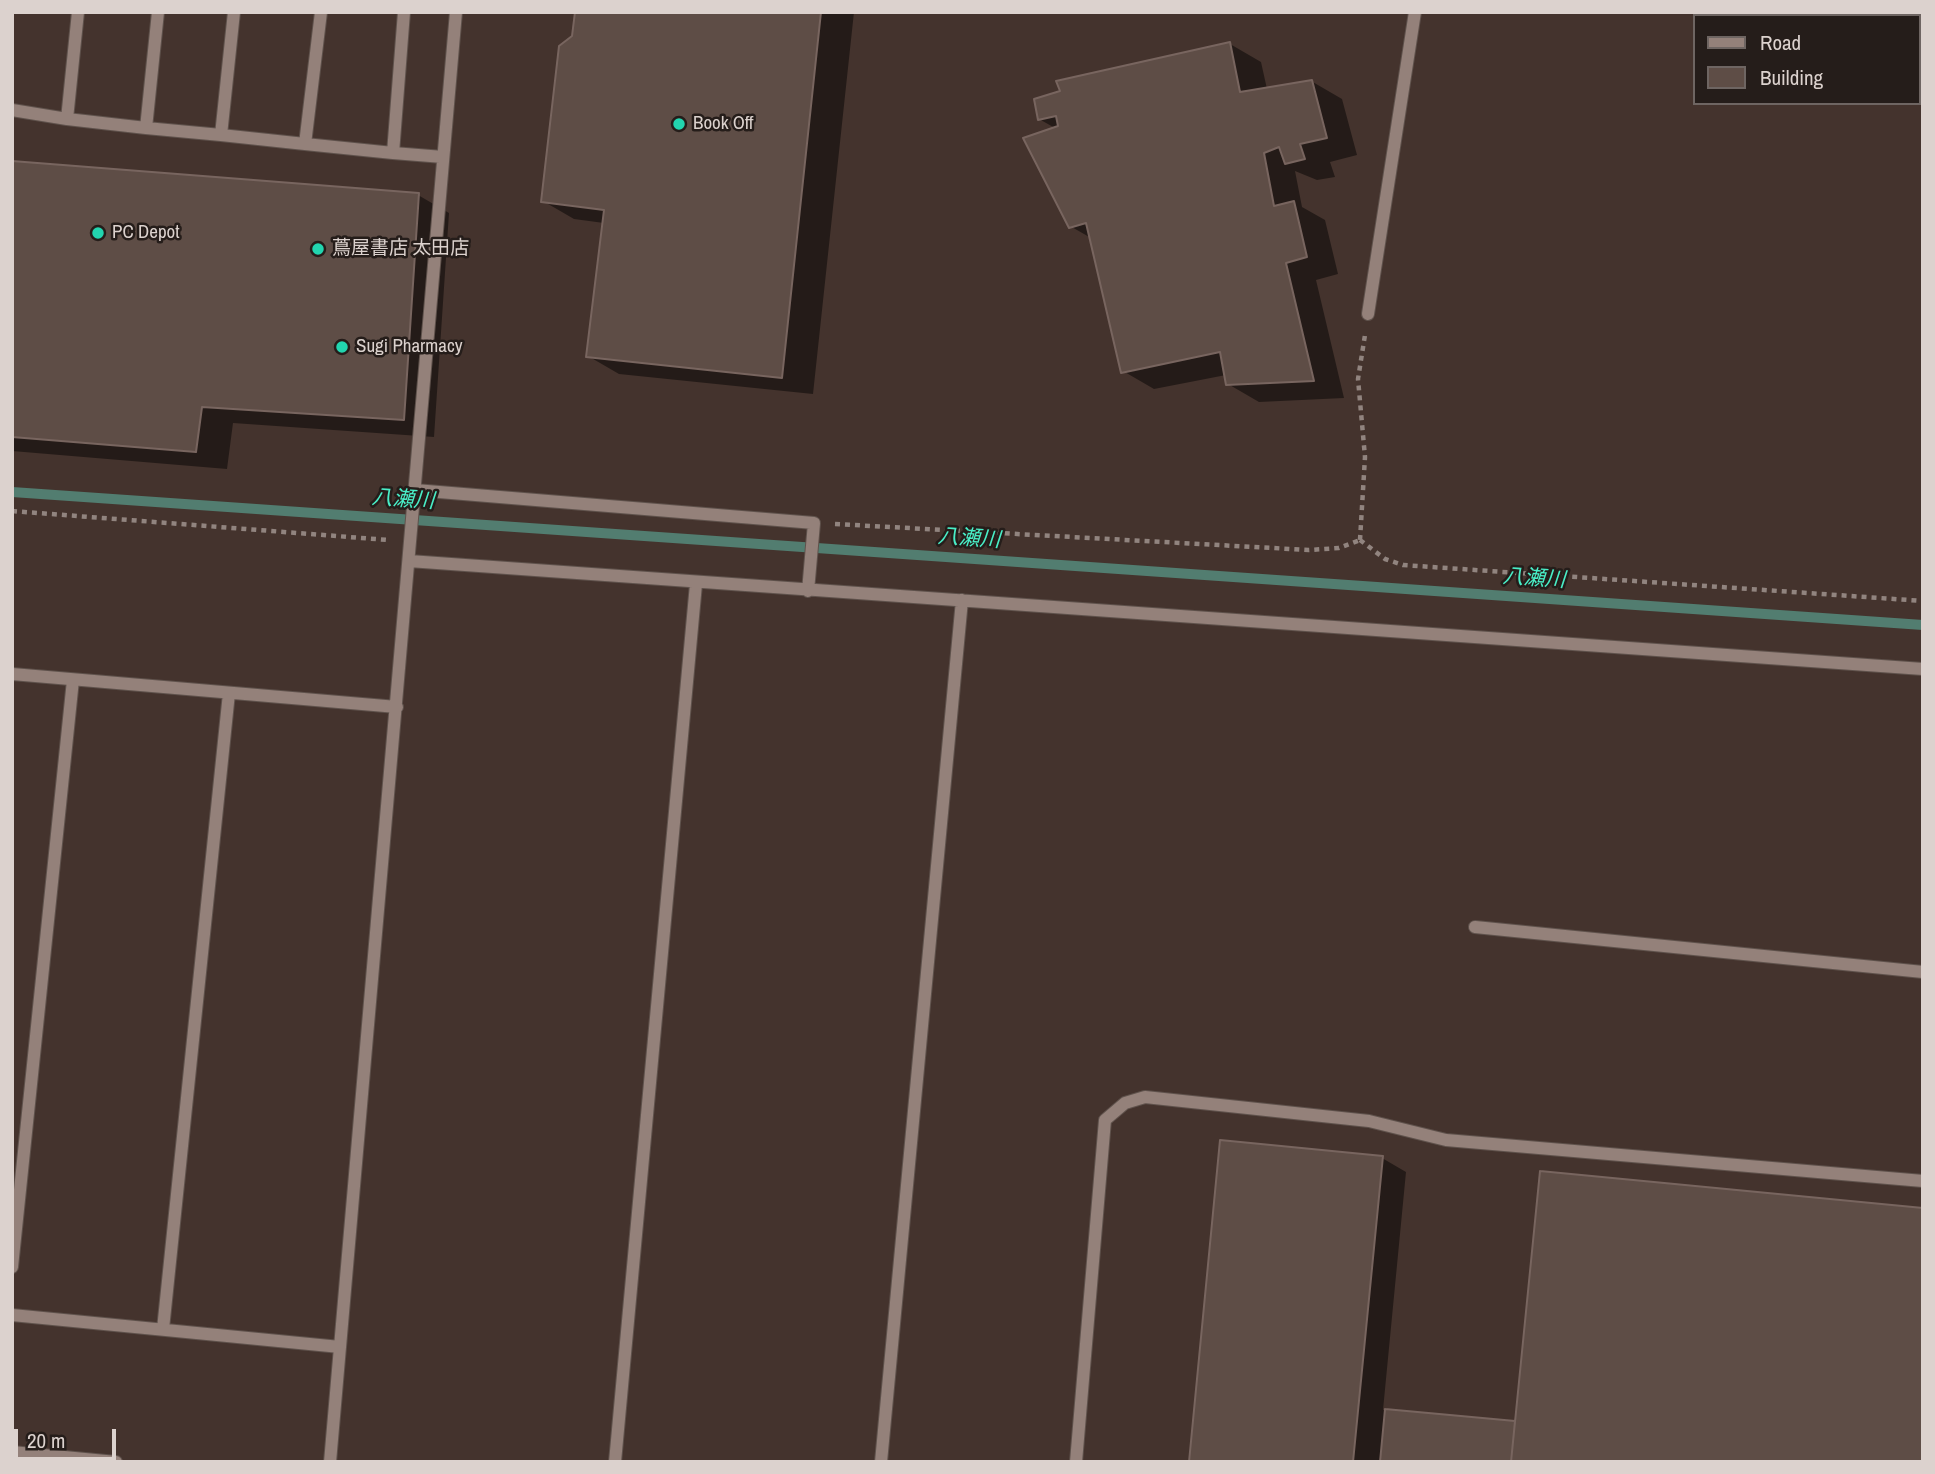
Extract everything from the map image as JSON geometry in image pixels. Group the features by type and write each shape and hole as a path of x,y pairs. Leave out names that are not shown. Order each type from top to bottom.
{"street":[{"path":"67,118 78,12"},
{"path":"146,128 158,12"},
{"path":"221,135 234,12"},
{"path":"305,144 321,12"},
{"path":"393,153 404,12"},
{"path":"330,1462 456,12"},
{"path":"1368,314 1415,12"},
{"path":"12,110 146,128 443,157"},
{"path":"415,490 814,526 808,591"},
{"path":"409,561 696,584 962,600 1923,669"},
{"path":"615,1462 696,584"},
{"path":"881,1462 962,600"},
{"path":"12,674 397,706"},
{"path":"12,1267 73,680"},
{"path":"163,1329 229,693"},
{"path":"1475,927 1923,972"},
{"path":"1076,1462 1105,1120 1125,1102 1145,1097 1369,1121 1446,1140 1923,1181"},
{"path":"12,1314 340,1347"},
{"path":"12,1452 116,1462"}],"path":[{"path":"1360,540 1364,457 1359,379 1368,314"},
{"path":"12,511 411,541"},
{"path":"814,526 1309,550 1339,548 1360,540"},
{"path":"1360,540 1385,559 1403,565 1923,601"}],"building":[{"name":"Book Off","path":"575,12 821,12 782,378 586,357 604,210 541,202 559,46 572,36"},
{"path":"1230,42 1240,92 1312,80 1327,138 1300,144 1305,159 1285,164 1279,147 1264,153 1274,206 1294,201 1307,257 1286,263 1314,381 1226,385 1220,352 1121,373 1086,223 1069,228 1023,138 1058,126 1056,116 1038,120 1034,99 1060,91 1056,81"},
{"path":"12,161 419,193 404,420 202,407 196,452 12,437"},
{"path":"1220,1140 1383,1156 1353,1462 1189,1462"},
{"path":"1540,1171 1923,1208 1923,1462 1511,1462"},
{"path":"1385,1409 1515,1421 1511,1462 1380,1462"}],"waterway":[{"name":"八瀬川","path":"12,492 1923,625"}],"place":[{"name":"Book Off","path":"679,124"},
{"name":"PC Depot","path":"98,233"},
{"name":"蔦屋書店 太田店","path":"318,249"},
{"name":"Sugi Pharmacy","path":"342,347"}]}
